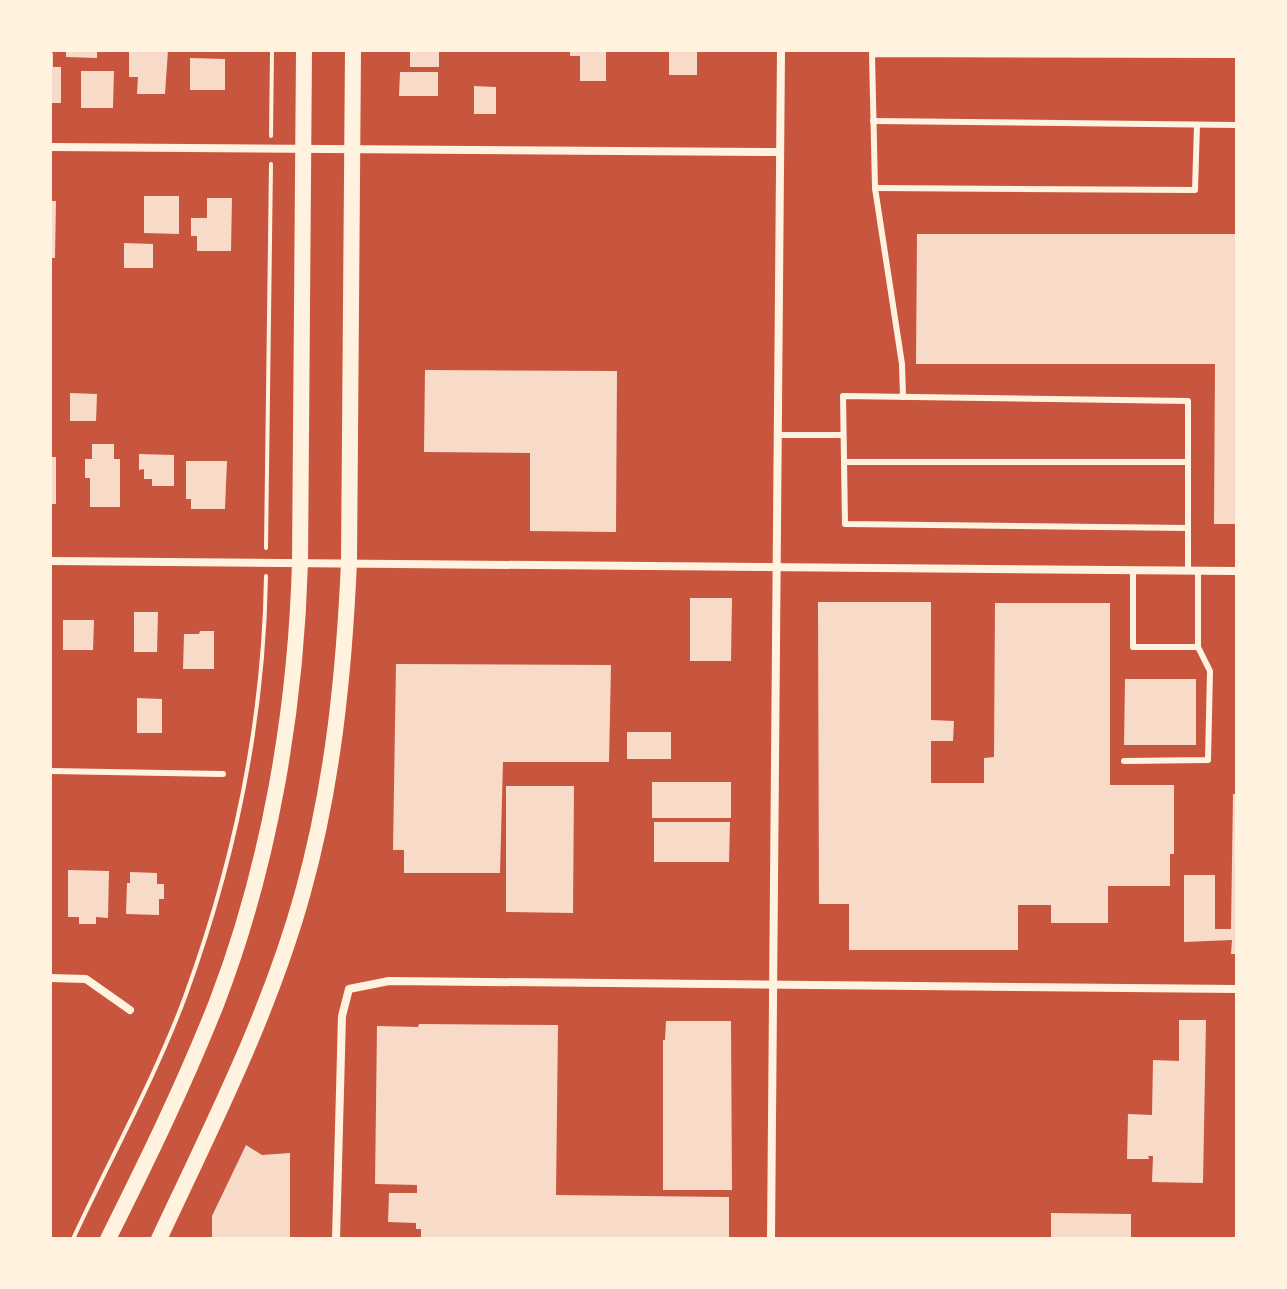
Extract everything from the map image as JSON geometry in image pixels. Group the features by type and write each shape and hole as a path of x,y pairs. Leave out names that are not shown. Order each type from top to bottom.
{"main road":[{"path":"108,1239 188,1074 231,961 275,794 293,687 300,562 304,50"},
{"path":"159,1239 274,981 303,892 321,819 346,641 353,50"}],"street":[{"path":"771,1239 781,50"},
{"path":"50,147 779,152"},
{"path":"50,561 1237,571"},
{"path":"50,978 86,979 130,1010"},
{"path":"336,1239 342,1016 349,989 389,981 1237,989"}],"lane":[{"path":"903,397 902,364 875,188 872,54 1237,55"},
{"path":"873,121 1237,125"},
{"path":"875,188 1195,190 1197,125"},
{"path":"1124,761 1208,760 1210,671 1198,647 1188,528 1188,401 843,396 845,524 1188,528"},
{"path":"777,435 843,435"},
{"path":"844,462 1188,462"},
{"path":"1133,570 1133,647 1198,647"},
{"path":"50,771 223,774"}],"path":[{"path":"73,1239 166,1040 207,932 233,834 251,742 264,643 272,50"}],"building":[{"path":"66,50 97,50 97,58 66,57"},
{"path":"129,50 168,50 165,94 137,94 138,77 129,77"},
{"path":"410,50 439,50 439,67 410,67"},
{"path":"570,50 606,50 606,81 580,81 580,56 570,56"},
{"path":"669,50 697,50 697,75 669,75"},
{"path":"50,53 53,53 53,67 61,67 61,103 50,103"},
{"path":"190,58 225,59 225,90 190,90"},
{"path":"81,71 114,71 113,108 81,108"},
{"path":"400,72 438,72 438,96 399,96"},
{"path":"474,86 496,87 496,114 474,114"},
{"path":"144,196 179,196 179,234 144,233"},
{"path":"207,198 232,198 231,251 197,251 197,236 191,236 191,218 207,218"},
{"path":"50,201 56,201 55,258 50,258"},
{"path":"917,234 1237,234 1237,524 1214,524 1215,364 916,364"},
{"path":"124,243 153,244 153,268 124,268"},
{"path":"425,370 617,371 616,532 530,531 530,453 424,452"},
{"path":"70,393 97,394 96,421 70,421"},
{"path":"92,444 114,444 114,459 120,459 120,507 90,507 90,478 85,478 85,459 92,459"},
{"path":"139,454 174,455 174,486 152,486 152,479 144,479 144,469 139,470"},
{"path":"50,457 56,457 56,504 50,504"},
{"path":"186,461 227,461 225,509 191,509 191,499 186,499"},
{"path":"690,598 732,598 731,661 690,661"},
{"path":"818,602 931,602 931,720 954,721 953,741 931,741 931,783 984,783 984,758 994,757 995,603 1110,603 1110,785 1174,785 1174,854 1170,854 1170,886 1108,886 1108,923 1051,923 1051,905 1018,905 1018,950 849,950 849,904 819,904"},
{"path":"134,612 158,612 157,652 134,652"},
{"path":"63,620 94,620 93,650 63,650"},
{"path":"200,631 214,631 214,669 183,669 184,634 199,634"},
{"path":"396,664 611,665 609,762 503,762 500,873 404,873 404,850 393,850"},
{"path":"1125,679 1196,679 1196,745 1124,745"},
{"path":"137,698 162,699 162,733 137,733"},
{"path":"627,732 671,732 671,759 627,759"},
{"path":"652,782 731,782 731,818 652,818"},
{"path":"506,786 574,786 573,913 506,912"},
{"path":"1233,794 1237,794 1237,954 1231,954 1232,940 1184,942 1184,875 1215,875 1215,929 1231,929"},
{"path":"654,822 730,822 729,862 654,862"},
{"path":"68,870 109,871 108,918 96,917 96,924 79,924 79,917 68,917"},
{"path":"130,872 157,873 157,884 164,884 164,899 159,899 159,915 126,914"},
{"path":"1179,1020 1206,1020 1203,1183 1152,1182 1153,1156 1148,1156 1149,1159 1127,1159 1128,1114 1152,1115 1153,1060 1179,1061"},
{"path":"666,1021 731,1021 732,1190 663,1190 663,1040"},
{"path":"419,1024 558,1025 556,1195 729,1197 729,1239 421,1239 421,1229 416,1229 416,1223 388,1222 389,1193 417,1193 417,1185 375,1184 377,1026 418,1027"},
{"path":"246,1145 262,1155 290,1153 290,1239 212,1239 212,1216"},
{"path":"1051,1213 1131,1214 1131,1239 1051,1239"}]}
